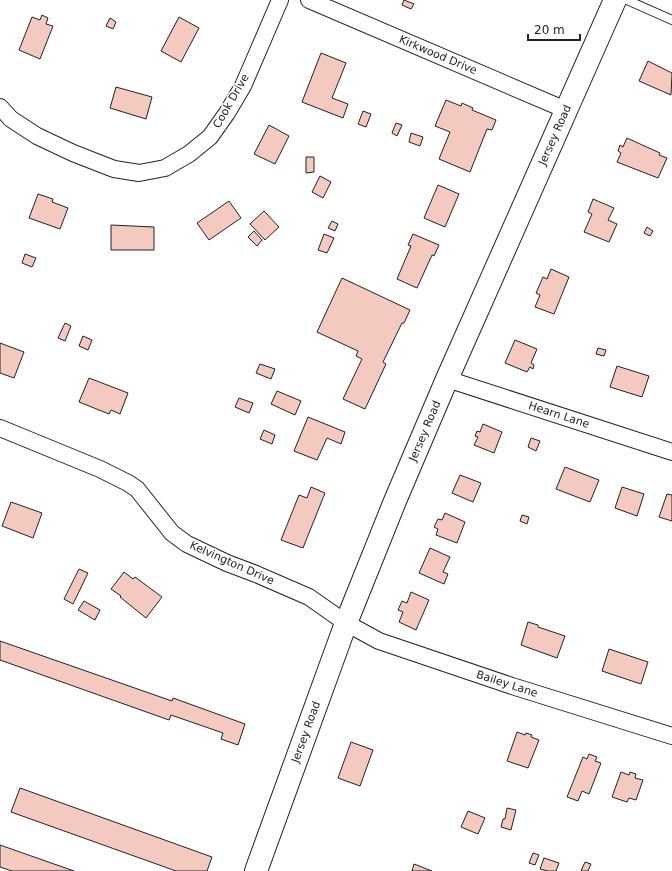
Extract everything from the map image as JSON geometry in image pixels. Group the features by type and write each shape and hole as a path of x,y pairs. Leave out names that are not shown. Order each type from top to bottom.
{"street":[{"name":"Cook Drive","path":"0,107 11,119 37,136 73,153 114,169 139,173 165,168 189,154 210,137 242,86 280,0"},
{"name":"Kirkwood Drive","path":"309,0 566,110"},
{"name":"Jersey Road","path":"256,871 346,622 395,500 615,0"},
{"name":"Hearn Lane","path":"447,379 672,452"},
{"name":"Kelvington Drive","path":"0,428 100,469 128,483 137,489 172,533 187,544 227,563 309,597 346,622"},
{"name":"Bailey Lane","path":"346,622 379,641 512,686 672,736"}],"lane":[{"path":"627,0 672,20"}],"building":[{"path":"404,0 414,4 411,9 402,5"},
{"path":"42,15 48,18 46,24 53,26 40,59 19,50 32,17 40,20"},
{"path":"179,17 199,28 181,62 161,51"},
{"path":"110,18 116,22 113,29 106,26"},
{"path":"321,53 346,63 332,98 348,104 343,118 302,102"},
{"path":"648,61 672,73 671,95 639,81"},
{"path":"116,87 152,97 146,119 110,108"},
{"path":"446,100 461,106 462,103 473,108 472,110 496,120 492,130 487,129 470,172 439,159 450,132 435,126"},
{"path":"363,111 371,114 366,127 358,124"},
{"path":"396,123 402,125 397,136 392,133"},
{"path":"269,125 289,136 275,164 254,154"},
{"path":"411,133 423,137 420,146 409,142"},
{"path":"627,138 660,153 659,155 667,158 658,178 617,162 621,153 618,151 620,145 623,147"},
{"path":"306,157 314,157 314,172 306,173"},
{"path":"320,176 331,182 323,198 312,192"},
{"path":"438,185 459,194 445,227 424,218"},
{"path":"38,194 53,199 52,202 68,208 60,229 29,218"},
{"path":"593,199 614,208 608,220 617,224 609,242 584,232 592,214 588,212"},
{"path":"229,201 241,218 209,240 197,223"},
{"path":"264,211 279,227 265,240 250,224"},
{"path":"332,221 338,224 335,231 328,228"},
{"path":"111,225 154,227 154,250 111,250"},
{"path":"647,227 653,231 650,236 644,233"},
{"path":"254,231 262,240 257,246 248,237"},
{"path":"324,234 334,238 327,253 318,250"},
{"path":"413,234 439,245 434,256 432,255 417,288 397,279 411,246 408,245"},
{"path":"25,254 36,258 32,267 22,263"},
{"path":"551,269 569,277 554,314 535,307 540,295 536,293 543,277 547,279"},
{"path":"342,278 410,310 383,362 386,364 365,409 343,399 362,359 356,356 358,351 317,332"},
{"path":"65,323 71,326 65,341 58,338"},
{"path":"83,336 92,340 88,350 79,346"},
{"path":"515,340 537,349 531,363 534,365 533,369 530,367 527,372 505,363"},
{"path":"0,343 24,352 14,378 0,373"},
{"path":"598,348 606,350 604,356 596,354"},
{"path":"260,364 275,369 271,379 256,373"},
{"path":"617,366 649,376 642,397 610,387"},
{"path":"89,378 128,393 120,414 111,410 109,414 79,402"},
{"path":"277,391 301,401 295,415 271,404"},
{"path":"239,398 253,403 249,413 235,407"},
{"path":"308,417 345,432 341,444 327,438 317,460 294,451"},
{"path":"483,424 502,432 494,453 474,445 478,437 475,436 477,431 480,432"},
{"path":"264,430 275,435 272,444 260,439"},
{"path":"531,438 540,441 536,451 528,447"},
{"path":"565,467 599,480 590,502 556,489"},
{"path":"460,475 481,483 473,502 452,493"},
{"path":"311,487 325,493 303,548 281,540 299,495 307,498"},
{"path":"622,487 644,494 637,516 615,508"},
{"path":"667,494 672,495 672,521 659,517"},
{"path":"11,502 42,513 33,538 2,526"},
{"path":"445,513 465,522 457,543 436,535 438,529 434,527 438,519 442,520"},
{"path":"522,515 529,517 527,524 520,521"},
{"path":"430,548 450,557 443,572 448,574 444,584 419,573"},
{"path":"79,569 88,573 73,604 64,599"},
{"path":"124,572 133,579 135,577 162,597 146,618 111,589"},
{"path":"411,592 429,600 416,630 399,622 403,612 398,610 402,601 407,603"},
{"path":"84,601 100,610 95,620 78,610"},
{"path":"528,622 565,636 557,658 521,645"},
{"path":"0,641 172,701 173,698 245,724 238,745 221,739 223,733 171,715 169,720 0,660"},
{"path":"609,649 648,662 641,684 602,671"},
{"path":"517,732 525,735 526,733 532,735 531,737 539,740 528,768 507,761"},
{"path":"351,742 373,750 360,786 338,778"},
{"path":"589,754 597,757 595,761 601,763 589,794 582,791 578,801 567,797 583,757 587,759"},
{"path":"621,772 629,775 630,772 636,774 635,778 643,780 636,800 629,798 627,802 612,797"},
{"path":"20,788 212,857 207,871 176,871 11,812"},
{"path":"507,808 516,810 511,830 501,827 503,819 505,819"},
{"path":"468,811 485,818 478,834 461,827"},
{"path":"0,845 74,871 12,871 0,867"},
{"path":"533,853 539,855 535,865 529,863"},
{"path":"544,858 559,863 556,871 540,869"},
{"path":"585,862 591,864 588,871 581,871"},
{"path":"414,864 432,871 412,871"}]}
